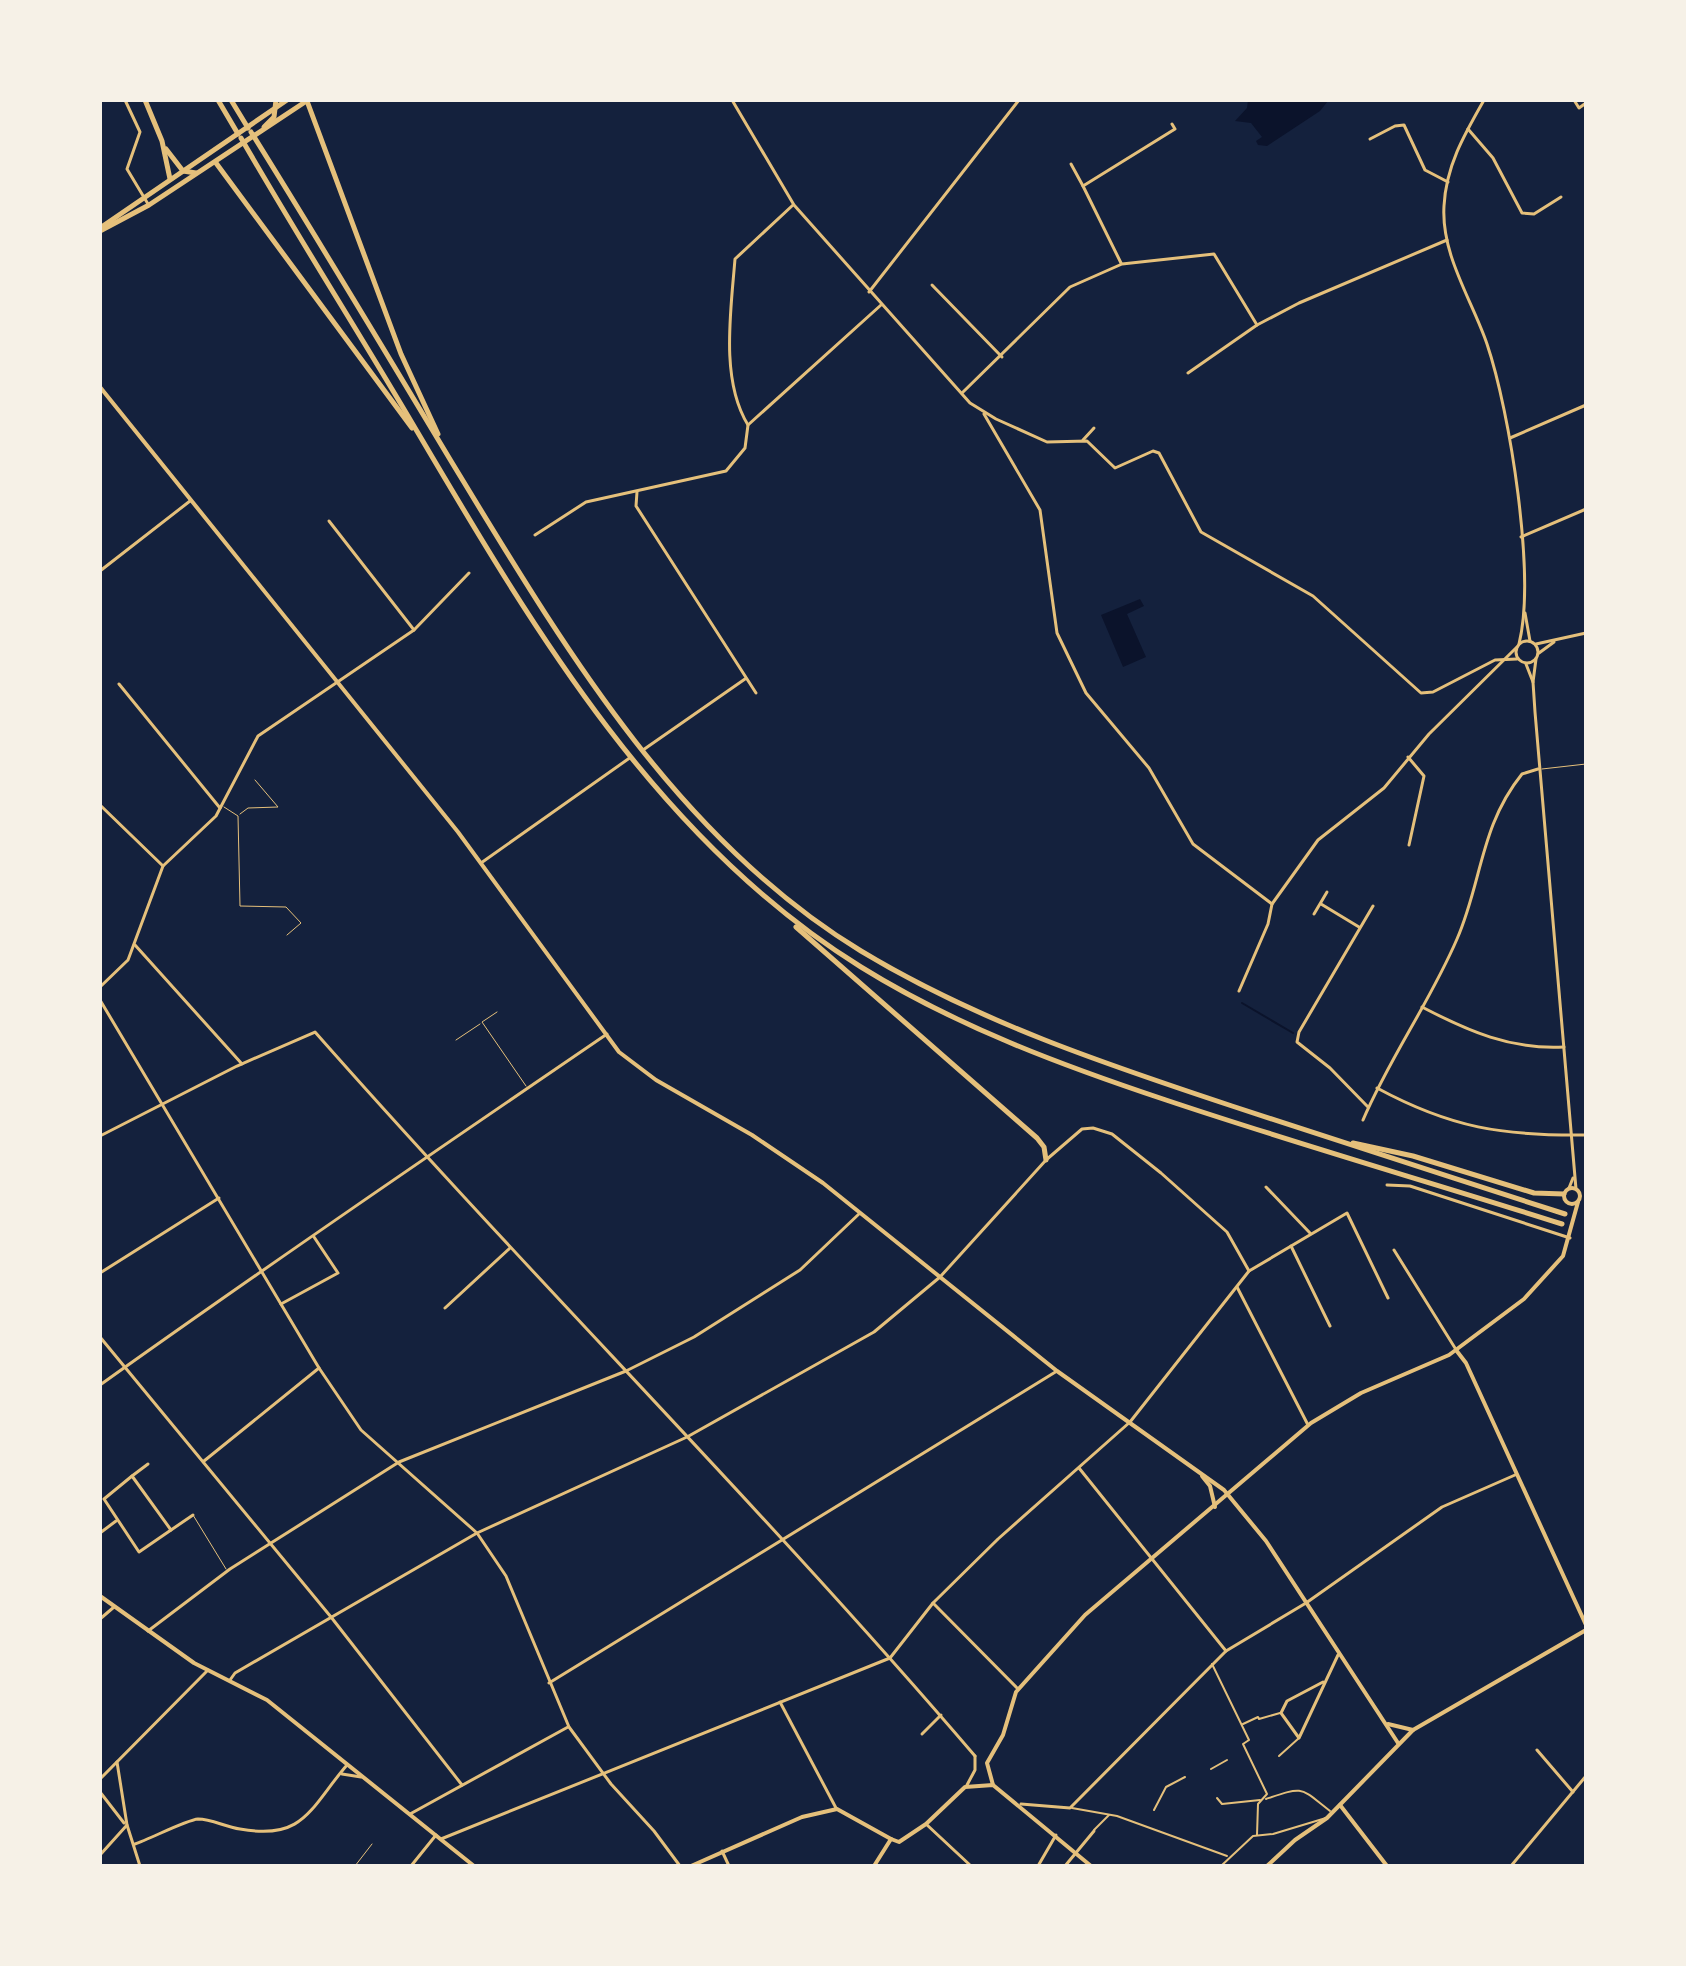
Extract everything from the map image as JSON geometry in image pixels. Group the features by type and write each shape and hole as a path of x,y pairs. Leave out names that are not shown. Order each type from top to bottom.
{"main road":[{"path":"145,100 162,141 170,179"},
{"path":"218,100 564,669 684,821 772,905 1037,1138 1044,1147 1046,1160"},
{"path":"231,100 516,568 580,666 643,750 700,816 750,867 817,921 902,974 1077,1054 1565,1214"},
{"path":"100,230 183,171 258,134 274,117 276,104 287,100"},
{"path":"100,230 149,205 199,173 218,156 227,140 307,100 401,354 433,417 441,443"},
{"path":"162,141 183,171 199,173"},
{"path":"218,156 423,441"},
{"path":"772,905 815,937 893,986 984,1031 1080,1071 1562,1224"},
{"path":"1340,1141 1413,1156 1534,1193 1567,1191"}],"street":[{"path":"125,100 140,132 127,169 149,205"},
{"path":"732,100 794,205 961,394 984,413 1047,442 1083,440 1094,428"},
{"path":"869,292 1019,100"},
{"path":"1484,100 1451,160 1444,206 1447,240 1487,343 1510,438 1521,537 1524,609 1530,641 1535,644 1554,642 1586,633"},
{"path":"1574,100 1579,108 1586,103"},
{"path":"1083,186 1175,129 1172,124"},
{"path":"1370,139 1395,126 1404,125 1425,170 1448,182"},
{"path":"1468,129 1493,158 1522,213 1534,214 1561,197"},
{"path":"1071,164 1122,264"},
{"path":"535,535 586,502 726,471 745,448 748,425 739,405 732,366 735,259 794,205"},
{"path":"1188,373 1257,325 1299,303 1447,240"},
{"path":"961,394 1070,287 1122,264 1214,254 1257,325"},
{"path":"932,285 1002,357"},
{"path":"748,425 881,305"},
{"path":"100,387 481,863 619,1052 642,1071 752,1135 823,1183 1057,1371 1229,1495 1266,1541 1398,1743"},
{"path":"1510,438 1586,405"},
{"path":"984,413 991,431 1040,510 1057,633 1086,693 1149,768 1193,844 1272,904"},
{"path":"1083,440 1115,468 1153,451 1159,453 1201,532 1313,596 1421,693 1433,692 1503,658 1517,659 1526,664 1533,682"},
{"path":"637,492 636,506 756,693"},
{"path":"100,571 190,501"},
{"path":"1521,537 1586,509"},
{"path":"329,521 414,630"},
{"path":"100,987 121,969 135,945 163,866 200,834 221,806 258,736 414,630 469,573"},
{"path":"1517,659 1524,609"},
{"path":"1239,991 1268,924 1272,904 1318,840 1378,794 1407,757 1503,658 1530,641"},
{"path":"1538,653 1554,642"},
{"path":"1535,644 1538,653 1533,682 1539,769 1572,1135 1573,1178 1576,1189 1583,1195 1574,1203"},
{"path":"1526,664 1536,659"},
{"path":"643,750 745,679"},
{"path":"119,684 221,806"},
{"path":"481,863 632,756"},
{"path":"1407,757 1424,776 1409,845"},
{"path":"1363,1120 1461,930 1481,850 1496,815 1522,774 1539,769"},
{"path":"100,805 163,866"},
{"path":"1314,914 1327,892"},
{"path":"1321,904 1359,927"},
{"path":"1368,1107 1330,1068 1297,1042 1299,1032 1373,906"},
{"path":"135,945 242,1064"},
{"path":"100,1000 319,1368 361,1430 477,1533 506,1576 569,1727 680,1866"},
{"path":"1422,1007 1484,1037 1526,1046 1564,1047"},
{"path":"100,1136 242,1064 315,1032 510,1248 786,1540 975,1756 975,1770 965,1787 926,1824 899,1842 837,1809 780,1702"},
{"path":"100,1385 430,1158 526,1086 607,1034"},
{"path":"1377,1088 1427,1113 1473,1129 1516,1135 1586,1135"},
{"path":"230,1680 235,1673 477,1533 687,1437 874,1332 940,1277 1046,1160 1071,1134 1082,1129 1093,1128 1112,1134 1227,1232 1249,1271"},
{"path":"1567,1191 1573,1178"},
{"path":"1387,1185 1410,1186 1570,1238"},
{"path":"1266,1187 1310,1234"},
{"path":"1567,1191 1576,1189"},
{"path":"1091,1866 1021,1804 993,1785 987,1771 989,1757 1001,1739 1018,1689 1080,1620 1308,1425 1361,1393 1456,1350 1540,1285 1558,1264 1570,1238 1576,1214 1567,1191"},
{"path":"100,1273 219,1198"},
{"path":"148,1631 268,1543 399,1462 626,1371 694,1337 800,1270 860,1213"},
{"path":"411,1866 438,1837 890,1658 933,1603 998,1539 1130,1422 1249,1271 1310,1234 1347,1213 1388,1298"},
{"path":"281,1304 338,1273 314,1237"},
{"path":"1291,1246 1330,1326"},
{"path":"445,1308 510,1248"},
{"path":"1267,1866 1295,1840 1327,1818 1404,1736 1586,1628 1466,1363 1394,1250"},
{"path":"1237,1287 1308,1425"},
{"path":"100,1337 331,1617 462,1785"},
{"path":"203,1462 319,1368"},
{"path":"549,1683 1057,1371"},
{"path":"148,1464 104,1496 139,1552 193,1515"},
{"path":"1191,1466 1210,1486 1215,1507"},
{"path":"1079,1468 1226,1651"},
{"path":"1070,1808 1226,1651 1306,1603 1442,1507 1515,1475"},
{"path":"132,1476 171,1530"},
{"path":"100,1533 117,1521"},
{"path":"100,1596 208,1670 267,1700 474,1866"},
{"path":"933,1603 1018,1689"},
{"path":"100,1619 114,1607"},
{"path":"1279,1756 1299,1738 1338,1655"},
{"path":"1212,1664 1249,1740 1243,1744 1267,1794 1258,1804 1257,1835"},
{"path":"100,1779 208,1670"},
{"path":"1281,1713 1287,1701 1323,1682"},
{"path":"1242,1725 1258,1717 1281,1713"},
{"path":"1281,1713 1299,1738"},
{"path":"922,1734 941,1715"},
{"path":"1388,1724 1413,1730"},
{"path":"410,1814 569,1727"},
{"path":"1537,1750 1573,1792"},
{"path":"975,1756 989,1757"},
{"path":"1211,1769 1227,1760"},
{"path":"117,1762 127,1825 140,1866"},
{"path":"135,1844 171,1831 185,1821 198,1819 251,1831 287,1830 304,1817 347,1765"},
{"path":"338,1775 362,1777"},
{"path":"1511,1866 1586,1776"},
{"path":"1154,1810 1166,1787 1185,1777"},
{"path":"965,1787 993,1785"},
{"path":"1217,1798 1222,1804 1263,1800 1294,1789 1305,1790 1332,1813"},
{"path":"100,1792 127,1825"},
{"path":"1021,1804 1110,1814 1227,1856"},
{"path":"1340,1804 1387,1866"},
{"path":"691,1866 802,1817 837,1809"},
{"path":"1065,1866 1110,1814"},
{"path":"1221,1866 1227,1856 1257,1835 1273,1834 1327,1818"},
{"path":"926,1824 971,1866"},
{"path":"100,1855 127,1825"},
{"path":"1038,1866 1056,1835"},
{"path":"874,1866 891,1839"},
{"path":"722,1851 729,1866"}],"lane":[{"path":"1539,769 1586,764"},
{"path":"238,816 248,808 278,807 255,780"},
{"path":"221,806 238,816"},
{"path":"238,816 240,906 286,907 301,923 287,935"},
{"path":"456,1040 497,1012"},
{"path":"482,1022 526,1086"},
{"path":"193,1515 227,1571"},
{"path":"355,1866 372,1844"}],"water":[{"path":"1248,100 1328,101 1320,111 1267,146 1258,145 1256,141 1262,137 1251,123 1235,121 1247,108"},
{"path":"1140,599 1144,606 1127,614 1146,657 1123,667 1101,615"}],"waterway":[{"path":"1242,1003 1293,1033"}]}
